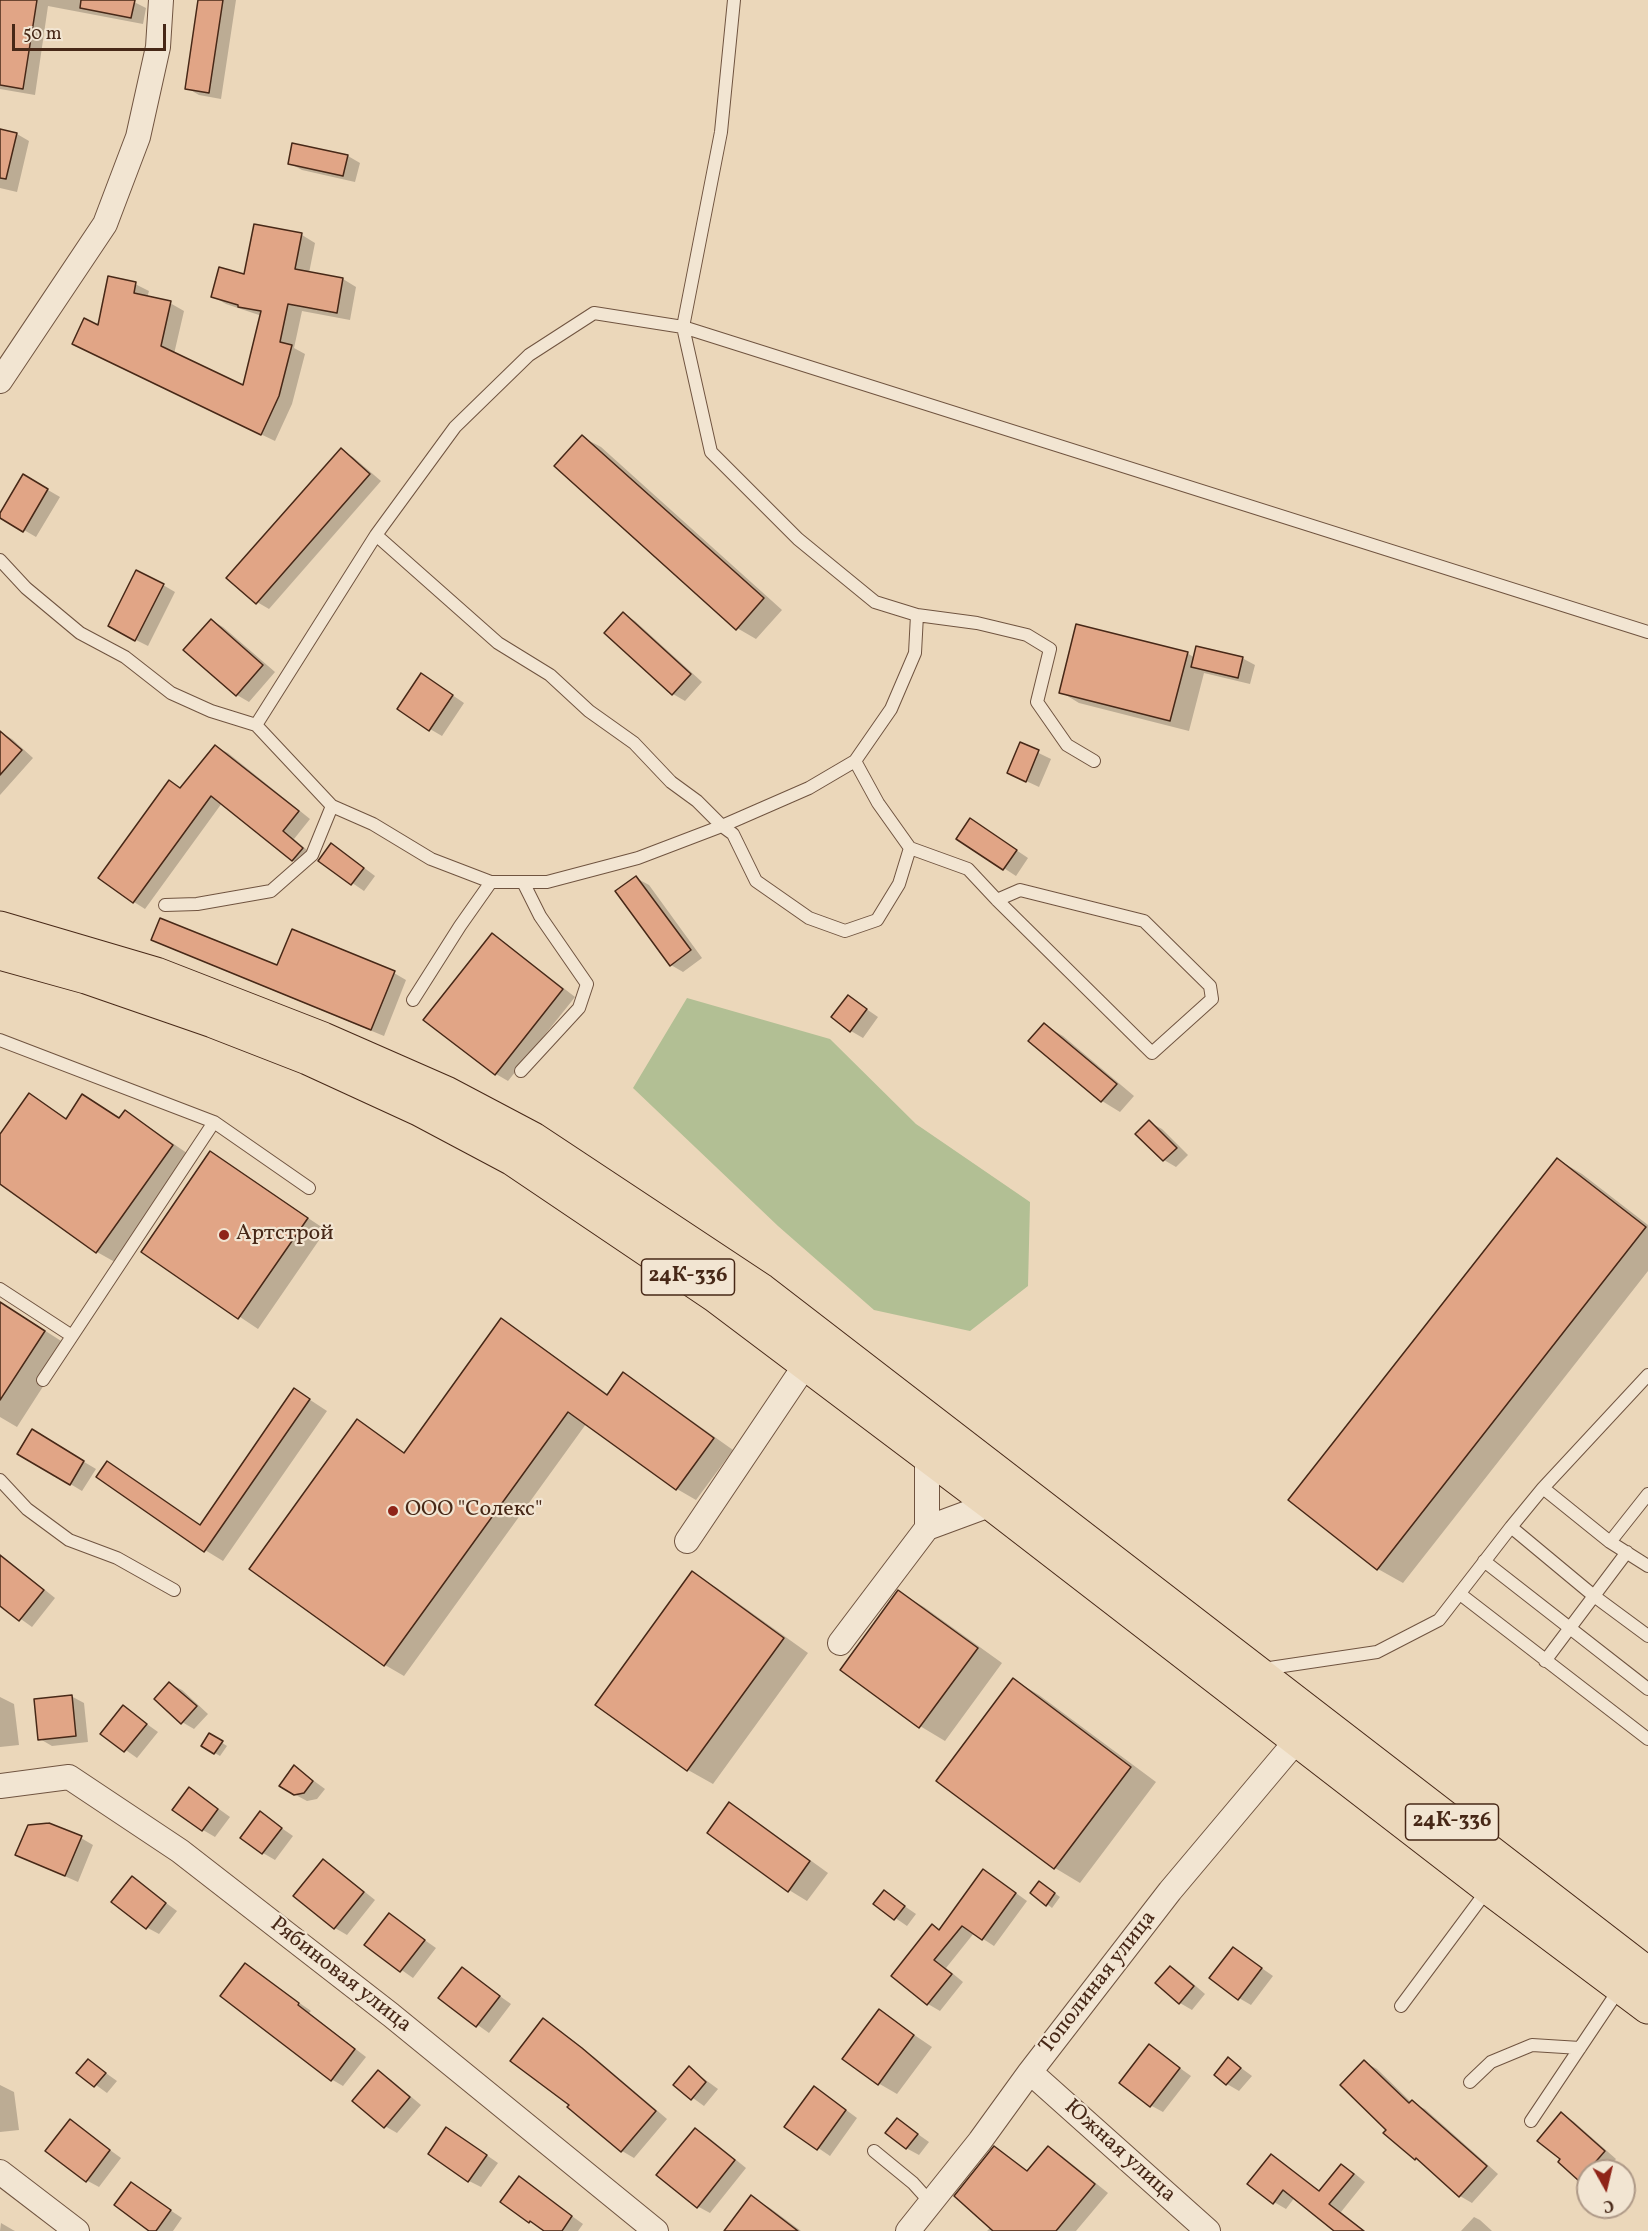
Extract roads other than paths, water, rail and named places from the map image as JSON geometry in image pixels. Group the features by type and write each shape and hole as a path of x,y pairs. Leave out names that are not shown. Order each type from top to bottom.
{"main road":[{"name":"24К-336","path":"0,928 156,974 323,1039 446,1093 533,1139 761,1290 1256,1670 1634,1980 1648,2007"},
{"name":"24К-336","path":"0,953 86,977 213,1021 308,1058 419,1109 513,1159 716,1296 992,1504 1489,1888 1634,1980"}],"street":[{"path":"0,381 105,225 138,137 158,47 161,0"},
{"path":"687,1541 807,1364"},
{"path":"927,1456 927,1528"},
{"path":"840,1643 927,1528 992,1504"},
{"name":"Тополиная улица","path":"908,2231 980,2141 1030,2072 1170,1891 1297,1740"},
{"name":"Рябиновая улица","path":"0,1786 69,1777 180,1851 391,2015 656,2231"},
{"name":"Южная улица","path":"1030,2072 1208,2231"},
{"path":"0,2172 77,2231"}],"lane":[{"path":"734,0 721,132 683,327 711,452 798,539 875,602 917,615 977,623 1027,636 1050,649 1036,702 1067,745 1094,760"},
{"path":"256,725 376,535 455,426 528,355 594,313 683,327 1648,632"},
{"path":"376,535 498,643 550,675 589,711 634,743 671,782 697,801 733,834 756,881 809,918 845,931 877,920 899,885 910,848"},
{"path":"0,560 26,588 80,633 125,657 171,693 211,711 256,725 332,806 374,824 431,859 491,882 548,882 638,858 722,826 809,788 855,761 891,709 915,653 917,615"},
{"path":"855,761 878,803 910,848 968,869 997,900 1152,1053 1212,999 1210,986 1144,921 1020,890 997,900"},
{"path":"165,905 197,904 271,891 312,855 332,806"},
{"path":"413,1000 491,882"},
{"path":"521,1071 579,1008 587,984 540,916 523,882"},
{"path":"0,1040 214,1122 309,1188"},
{"path":"43,1380 214,1122"},
{"path":"0,1289 72,1336"},
{"path":"1256,1670 1377,1652 1439,1620 1543,1488 1648,1375"},
{"path":"0,1480 27,1509 69,1540 117,1557 174,1590"},
{"path":"1543,1488 1610,1542 1648,1566"},
{"path":"1610,1542 1648,1494"},
{"path":"1511,1527 1594,1596 1648,1636"},
{"path":"1545,1661 1627,1552"},
{"path":"1484,1561 1648,1689"},
{"path":"1464,1597 1648,1739"},
{"path":"1401,2006 1489,1888"},
{"path":"1531,2121 1580,2048 1634,1980"},
{"path":"1470,2082 1491,2062 1532,2045 1580,2048"},
{"path":"874,2151 913,2183 931,2203"}],"place":[{"name":"Артстрой","path":"224,1235"},
{"name":"ООО \"Солекс\"","path":"393,1511"}]}
